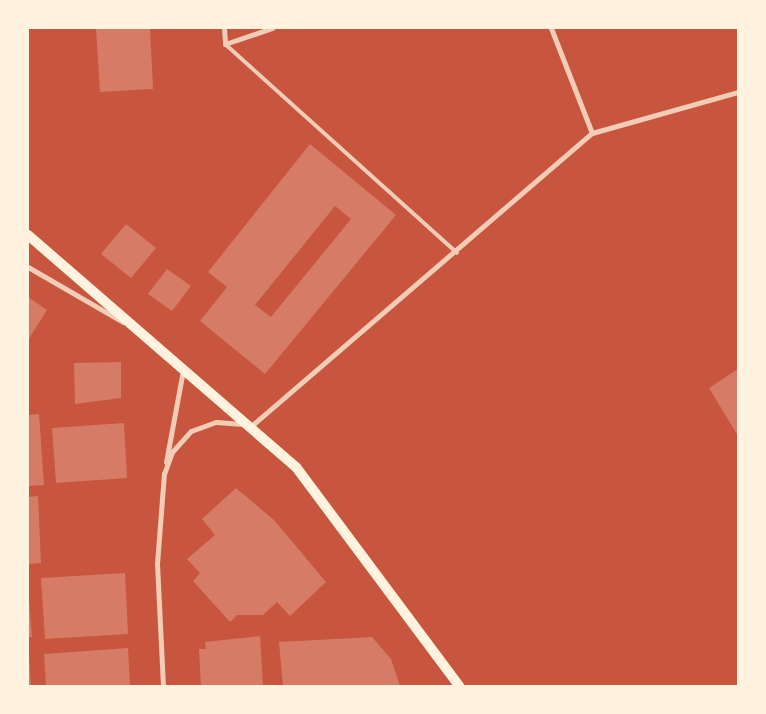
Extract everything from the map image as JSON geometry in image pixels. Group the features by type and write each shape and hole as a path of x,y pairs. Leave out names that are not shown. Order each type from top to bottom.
{"main road":[{"path":"28,235 183,370 253,428 311,485 459,686"}],"street":[{"path":"224,28 225,44 272,28"},
{"path":"551,28 592,133"},
{"path":"164,474 172,452 191,431 216,422 253,428 457,253 592,133 738,92"},
{"path":"28,267 143,334"},
{"path":"163,686 158,556 164,474 183,370"}],"lane":[{"path":"225,44 457,253"}],"building":[{"path":"96,28 150,28 153,89 100,92"},
{"path":"310,144 396,215 265,374 200,321 227,287 208,272","holes":["335,206 351,219 271,317 255,305"]},
{"path":"126,224 156,248 131,278 101,254"},
{"path":"167,269 191,286 172,311 148,294"},
{"path":"28,297 47,310 28,340"},
{"path":"121,362 121,398 75,404 74,363"},
{"path":"738,369 738,436 709,388"},
{"path":"39,414 44,485 28,486 28,415"},
{"path":"124,423 127,478 56,483 52,428"},
{"path":"236,488 274,520 326,582 290,616 277,602 263,615 237,615 230,622 193,581 200,573 187,559 215,535 202,519"},
{"path":"38,496 41,563 28,564 28,497"},
{"path":"125,573 128,634 45,639 41,578"},
{"path":"28,588 32,637 28,637"},
{"path":"260,636 263,686 201,686 199,649 206,649 205,642"},
{"path":"372,637 391,659 400,686 283,686 279,642"},
{"path":"128,648 130,686 46,686 44,654"},
{"path":"29,656 31,686 28,686"}]}
